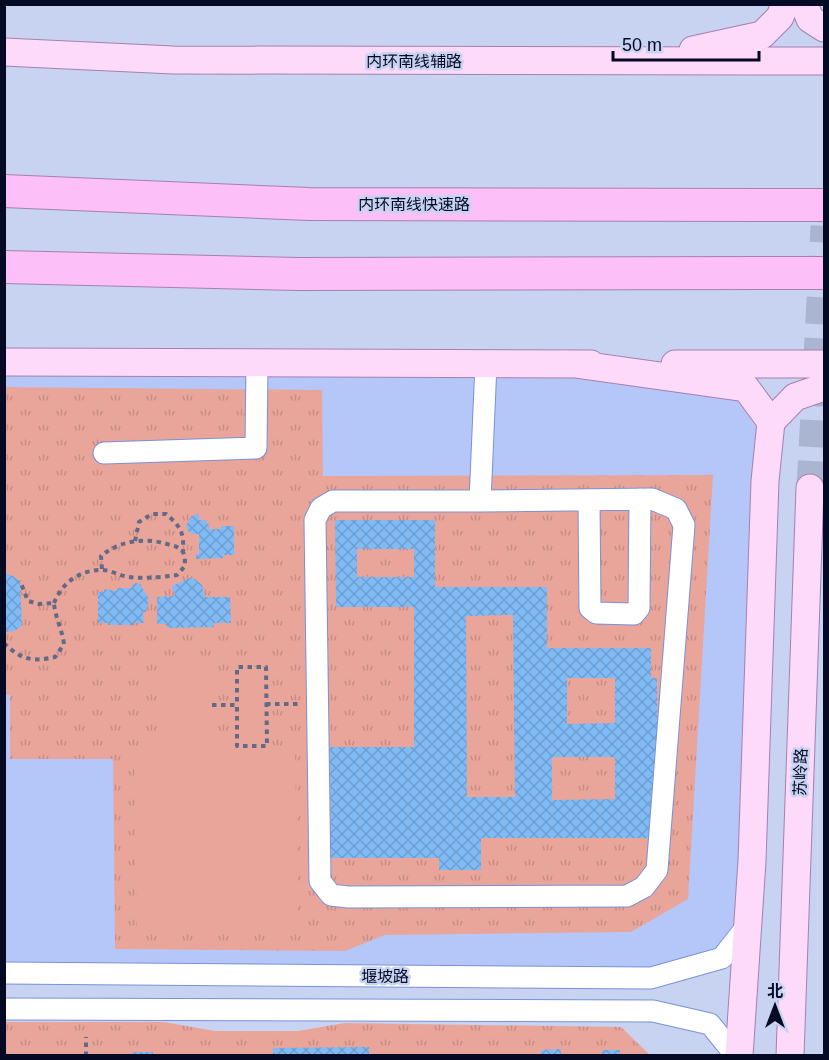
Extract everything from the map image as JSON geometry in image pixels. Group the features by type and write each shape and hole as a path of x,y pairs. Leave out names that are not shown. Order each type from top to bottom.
{"highway":[{"name":"内环南线快速路","path":"4,191 309,204 825,205"},
{"path":"4,267 299,274 825,273"}],"main road":[{"path":"638,61 762,35 780,17 785,4"},
{"path":"804,4 810,19 825,28"},
{"name":"内环南线辅路","path":"4,52 173,60 825,62"},
{"path":"4,362 825,364"},
{"path":"575,364 746,388 771,422"},
{"path":"737,1056 747,926 765,481 771,422 795,397 825,387"},
{"name":"苏岭路","path":"790,1056 810,488"}],"street":[{"path":"104,453 256,448 257,363"},
{"path":"480,501 486,364"},
{"path":"589,500 590,608 596,613 634,614 639,609 640,499"},
{"path":"652,499 676,509 684,525 657,870 644,887 627,896 348,897 331,895 320,881 315,520 321,508 333,501 589,500 652,499"},
{"name":"堰坡路","path":"4,974 651,978 722,958 747,926"},
{"path":"4,1009 653,1011 710,1024 737,1056"}],"path":[{"path":"4,644 25,658 40,661 55,657 64,644 54,603 59,592 72,578 102,570 129,577 156,578 177,575 185,566 184,538 178,524 166,514 152,514 139,522 135,541"},
{"path":"102,570 101,556 109,549 135,541 159,541 179,547 183,552"},
{"path":"20,581 28,601 39,604 54,603"},
{"path":"237,667 266,667 267,746 237,746 237,705 237,667"},
{"path":"266,704 317,704"},
{"path":"212,705 237,705"},
{"path":"86,1037 86,1056"}],"shaded area":[{"path":"5,373 572,376 730,395 755,414 765,481 747,926 722,958 651,978 5,973"}],"green space":[{"path":"5,387 322,390 323,476 713,475 688,899 631,932 385,935 345,951 115,949 113,759 10,759 10,695 5,694"},
{"path":"164,659 212,659 212,749 164,749"},
{"path":"237,667 266,667 267,746 237,746"},
{"path":"295,752 298,932 137,934 134,755"},
{"path":"4,1022 164,1022 215,1031 298,1031 345,1023 621,1027 650,1055 5,1055"}],"building":[{"path":"199,514 199,520 207,520 209,529 234,526 234,555 223,555 223,558 196,559 196,554 199,554 199,534 188,531 186,526 190,518"},
{"path":"335,520 435,520 435,587 547,587 547,648 651,648 651,678 657,678 658,793 651,793 651,838 481,838 481,870 439,870 439,858 331,858 330,747 414,747 414,607 336,607","holes":["357,549 414,549 414,577 357,577","513,615 515,797 467,797 466,616","567,678 615,678 615,723 567,724","552,757 615,757 615,799 552,800"]},
{"path":"4,573 20,581 22,625 15,631 4,632"},
{"path":"190,578 202,585 205,597 230,597 231,623 214,623 214,627 167,628 167,624 157,624 157,597 174,596 172,586"},
{"path":"135,583 140,584 149,599 146,612 143,612 144,623 108,625 108,623 98,623 98,592 104,592 104,589 117,591 117,588 132,588"},
{"path":"369,1047 369,1056 273,1056 273,1048"},
{"path":"561,1049 561,1056 541,1056 541,1050"},
{"path":"602,1050 620,1050 620,1056 602,1056"},
{"path":"133,1052 153,1052 153,1056 133,1056"}],"tunnel":[{"path":"810,488 824,226"}]}
